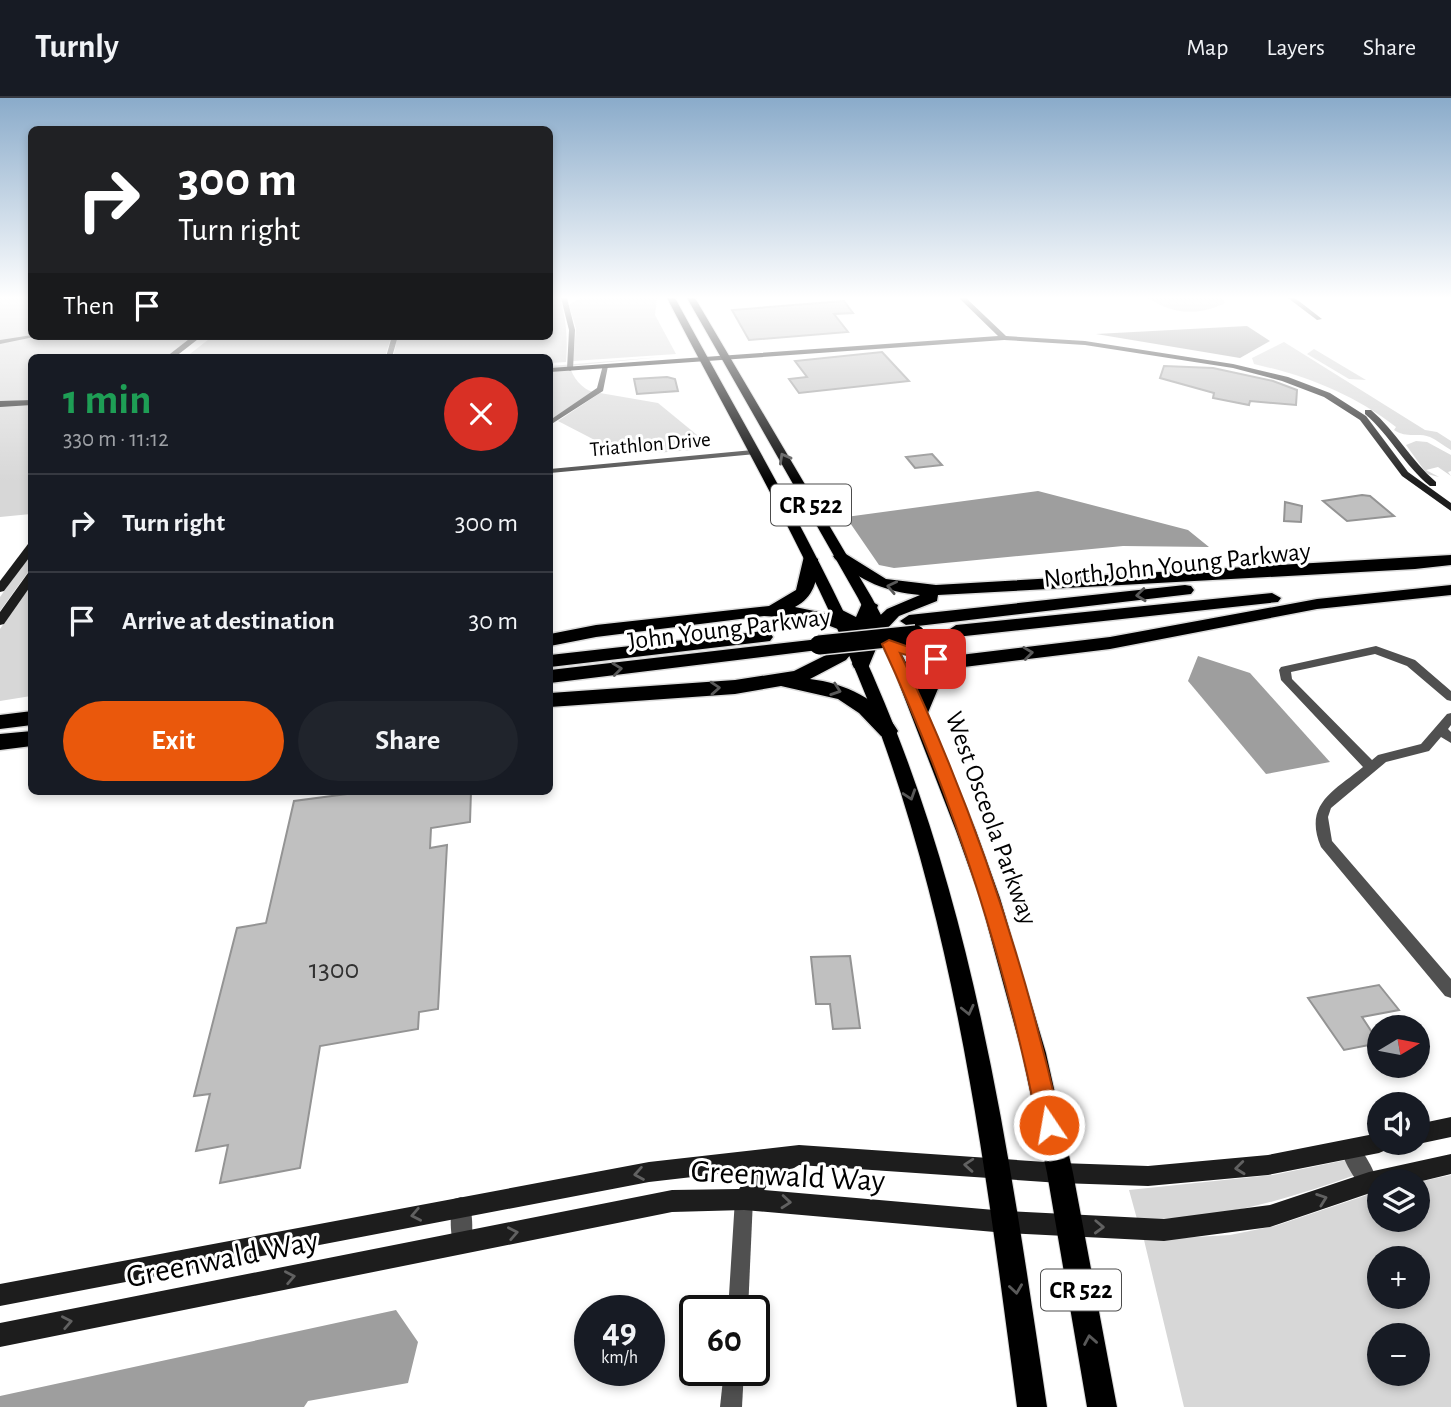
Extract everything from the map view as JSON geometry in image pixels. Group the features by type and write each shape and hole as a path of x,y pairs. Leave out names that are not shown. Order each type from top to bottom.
{"highway":[{"path":"841,556 860,574 884,586 953,590 1428,562"},
{"path":"553,639 596,631 764,611 785,606 803,594 810,579 810,559"},
{"name":"North John Young Parkway","path":"912,628 1451,560"},
{"name":"North John Young Parkway","path":"912,628 1451,578"},
{"path":"859,630 912,602 953,590"},
{"path":"764,611 799,612 859,630 889,644 936,659 960,661 1121,641 1251,614 1317,604 1451,590"},
{"path":"769,683 816,670 839,656 859,630 869,606"},
{"name":"John Young Parkway","path":"553,677 912,628"},
{"path":"859,630 898,662"},
{"path":"859,630 861,664"},
{"name":"John Young Parkway","path":"553,661 817,639"},
{"path":"920,710 925,690 936,673 960,661"},
{"path":"553,700 769,683 813,685 843,692 865,706 888,731"},
{"path":"0,722 28,718"},
{"path":"0,742 28,738"}],"main road":[{"name":"CR 522","path":"703,359 810,559 859,630"},
{"name":"CR 522","path":"726,359 869,606"},
{"name":"West Osceola Parkway","path":"889,644 920,710 990,898 1034,1053 1060,1173 1101,1407"},
{"name":"CR 522","path":"861,664 888,731 936,880 971,1024 998,1167 1032,1407"}],"street":[{"path":"570,359 570,366"},
{"path":"553,369 671,359"},
{"path":"553,364 605,366 680,359"},
{"path":"1194,359 1285,379 1341,403 1372,426 1392,459 1415,483 1451,508"},
{"path":"1206,359 1237,364 1310,383 1364,409 1395,439 1414,468 1451,497"},
{"path":"553,421 600,389 605,366"},
{"path":"0,404 28,402"},
{"path":"1382,440 1395,439"},
{"name":"Triathlon Drive","path":"553,471 753,452"},
{"path":"1415,483 1440,490"},
{"path":"0,589 28,551"},
{"path":"2,616 28,580"},
{"path":"1371,767 1287,680 1285,670 1365,650 1376,650 1411,663 1451,697"},
{"path":"1448,985 1326,843 1321,830 1321,817 1326,805 1371,767 1389,755 1425,748 1451,717"},
{"path":"1440,729 1451,739"},
{"path":"1430,1131 1451,1127"},
{"name":"Greenwald Way","path":"0,1295 649,1172 799,1155 1060,1173 1148,1176 1268,1165 1367,1145"},
{"path":"1349,1149 1367,1179"},
{"path":"739,1295 744,1199 762,1176 799,1155"},
{"name":"Greenwald Way","path":"1428,1169 1451,1164"},
{"name":"Greenwald Way","path":"0,1335 672,1201 744,1199 1006,1222 1164,1230 1226,1224 1270,1216 1367,1183"},
{"path":"461,1206 462,1243"},
{"path":"731,1407 733,1386"}],"shaded area":[{"path":"0,359 28,359 28,400 0,402"},
{"path":"553,359 566,359 566,362 553,363"},
{"path":"640,359 570,366 578,382 593,392 553,418 553,366"},
{"path":"1252,359 1311,359 1425,430 1437,432 1451,441 1451,450 1430,437 1399,433 1394,430 1396,427 1380,415 1329,388 1293,374 1254,364"},
{"path":"1316,359 1331,359 1366,380 1349,379"},
{"path":"600,393 658,403 697,435 691,450 656,453 614,450 558,421"},
{"path":"28,403 28,514 0,517 0,405"},
{"path":"1416,441 1427,442 1451,455 1451,471 1448,472 1451,476 1438,467 1426,470 1439,477 1427,474 1406,445"},
{"path":"1038,491 1188,530 1209,547 1123,546 894,568 879,565 846,517"},
{"path":"28,557 28,572 0,611 0,597"},
{"path":"28,587 28,696 0,701 0,629"},
{"path":"1198,656 1250,673 1330,762 1266,774 1188,681"},
{"path":"1346,1160 1355,1175 1248,1208 1193,1217 1137,1219 1129,1190 1273,1175"},
{"path":"1451,1175 1451,1407 1184,1407 1144,1240 1230,1235 1275,1226 1367,1195 1367,1232 1430,1232 1430,1179"},
{"path":"396,1310 418,1342 408,1383 308,1401 304,1407 0,1407 0,1396"}],"building":[{"path":"889,359 909,381 799,393 789,379 807,377 795,361"},
{"path":"1164,366 1213,368 1273,381 1297,390 1296,405 1250,401 1249,405 1213,398 1214,393 1160,378"},
{"path":"634,379 675,379 678,391 637,394"},
{"path":"932,454 942,465 915,468 906,457"},
{"path":"1370,496 1394,516 1347,521 1323,501"},
{"path":"1285,502 1302,506 1301,522 1284,521"},
{"path":"340,795 471,795 470,822 431,828 430,848 447,845 438,1009 419,1012 418,1029 320,1046 300,1168 220,1183 228,1145 196,1151 210,1094 194,1096 237,928 266,923 294,801"},
{"path":"850,956 860,1028 833,1029 830,1004 816,1004 811,957"},
{"path":"1379,985 1399,1010 1362,1017 1367,1025 1367,1045 1344,1050 1308,998"}],"route":[{"path":"936,659 889,644 920,710 990,898 1034,1053 1049,1125"}]}
